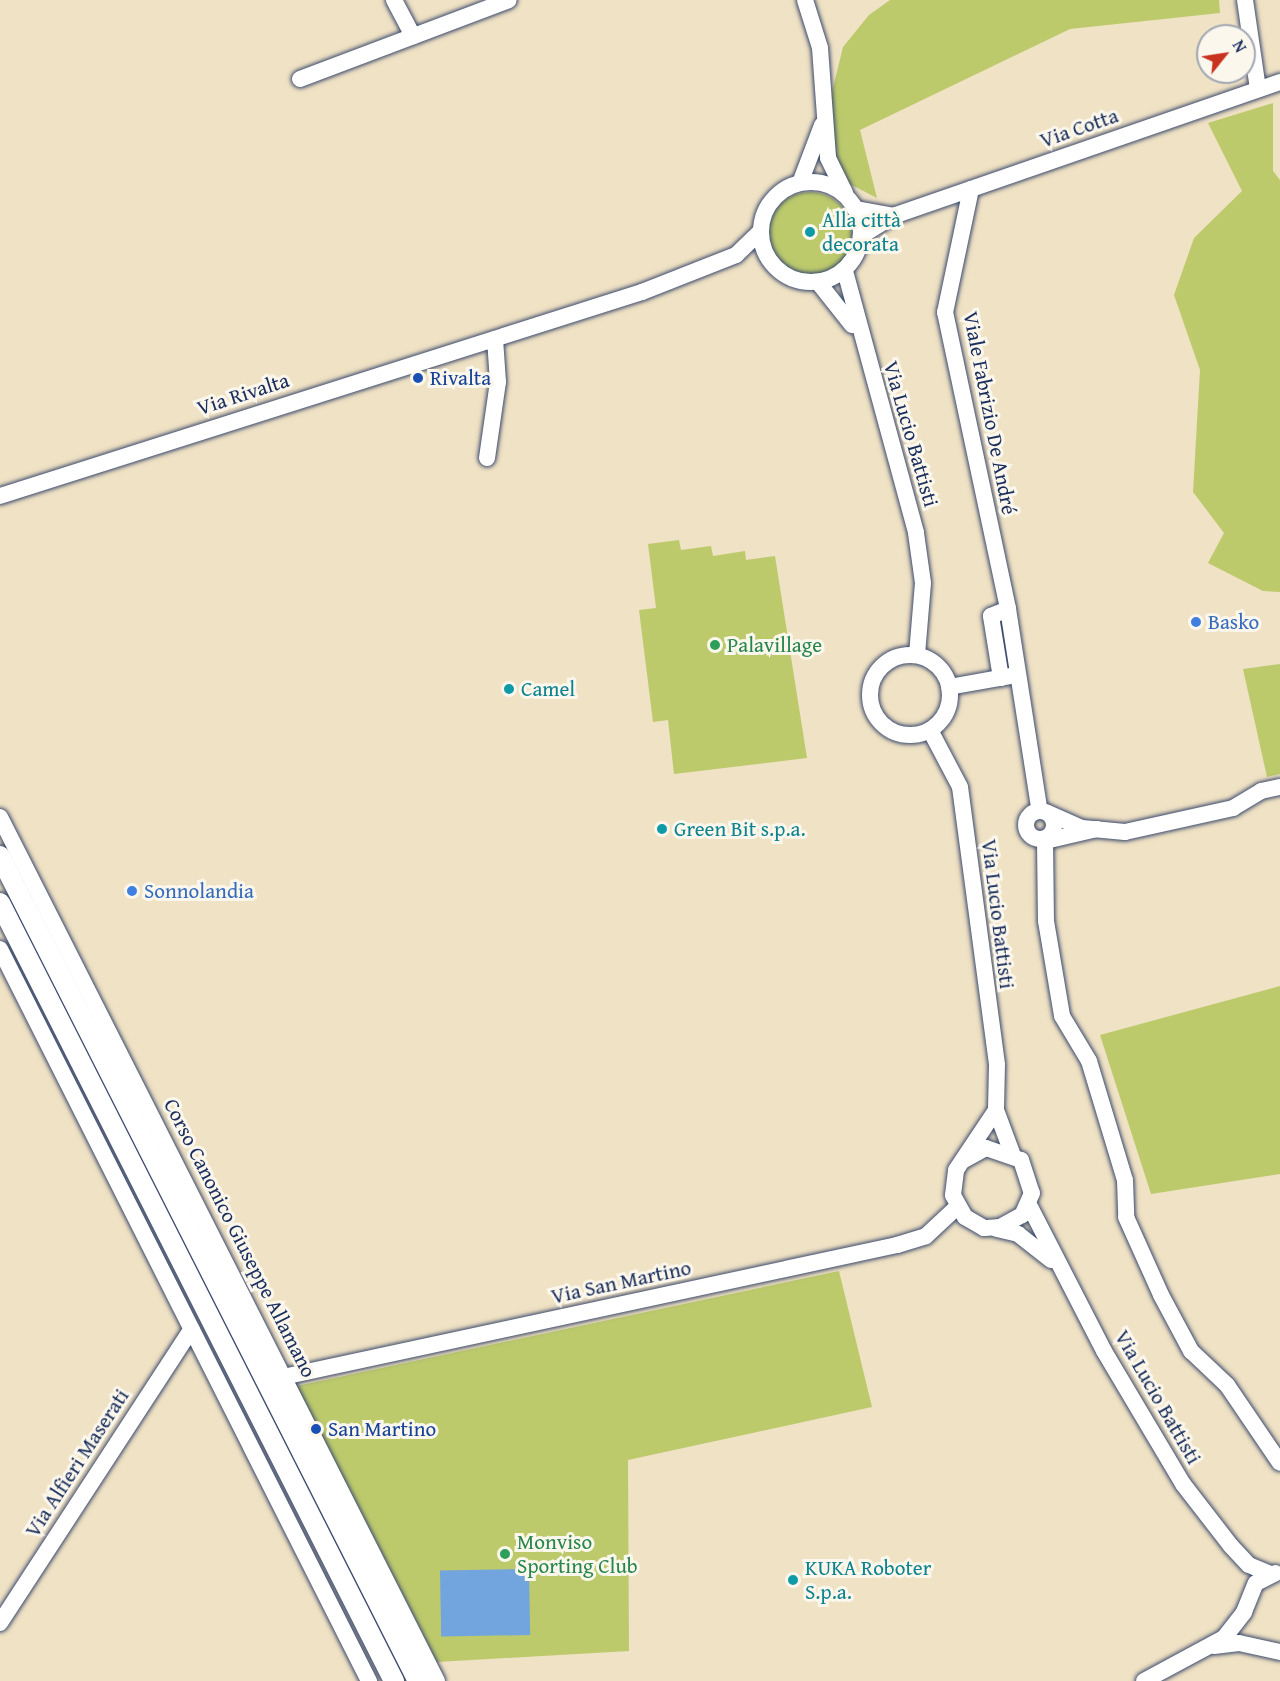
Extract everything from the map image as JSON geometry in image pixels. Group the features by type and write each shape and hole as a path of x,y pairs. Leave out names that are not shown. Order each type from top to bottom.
{"main road":[{"name":"Corso Canonico Giuseppe Allamano","path":"0,856 418,1681"},
{"path":"0,903 394,1681"}],"street":[{"path":"394,0 413,36"},
{"path":"300,79 509,0"},
{"path":"804,0 820,48 828,158 852,204 861,236 845,271 818,282 789,278 769,261 760,232 772,199 800,183 829,185 852,204"},
{"path":"1245,0 1258,89"},
{"name":"Via Cotta","path":"861,236 893,216 1280,82"},
{"path":"800,183 825,117"},
{"name":"Viale Fabrizio De André","path":"970,189 945,312 1008,609 1043,811 1052,830 1045,841 1046,921 1062,1016 1089,1061 1125,1180 1126,1217 1191,1351 1227,1384 1280,1463"},
{"name":"Via Cotta","path":"852,204 893,216"},
{"name":"Via Rivalta","path":"2,494 495,339 736,255 760,232"},
{"name":"Via Rivalta","path":"736,255 769,261"},
{"name":"Via Lucio Battisti","path":"845,271 858,334 916,532 923,583 917,655"},
{"name":"Via Lucio Battisti","path":"818,282 858,334"},
{"path":"487,459 498,382 495,339"},
{"path":"1001,678 991,616 1008,609"},
{"path":"917,655 938,666 949,687 948,708 930,730 902,735 880,722 872,708 872,682 879,669 891,660 917,655"},
{"path":"949,687 1018,675"},
{"name":"Via Lucio Battisti","path":"930,730 960,787 997,1065 996,1110 1012,1153 1028,1170 1029,1205 1056,1265 1157,1445 1231,1546 1249,1565 1275,1573"},
{"path":"1043,811 1097,829 1125,832 1233,808 1261,791 1280,787"},
{"name":"Viale Fabrizio De André","path":"1043,811 1027,825 1035,840 1045,841"},
{"name":"Corso Canonico Giuseppe Allamano","path":"0,817 437,1681"},
{"path":"1045,841 1097,829"},
{"path":"0,949 369,1681"},
{"path":"957,1207 953,1182 964,1160 996,1110"},
{"path":"964,1160 986,1148 1012,1153"},
{"path":"984,1228 1012,1223 1029,1205"},
{"name":"Via Lucio Battisti","path":"957,1207 984,1228 1018,1234 1056,1265"},
{"name":"Via San Martino","path":"283,1377 897,1245 926,1236 957,1207"},
{"name":"Via Alfieri Maserati","path":"0,1623 192,1329"},
{"name":"Via Lucio Battisti","path":"1231,1546 1246,1605 1262,1646"},
{"path":"1150,1680 1213,1646 1275,1573"},
{"path":"1213,1646 1262,1646 1280,1652"}],"green space":[{"path":"890,0 1219,0 1220,13 1070,29 860,130 877,198 842,180 832,147 831,96 843,47 869,15"},
{"path":"1273,103 1273,171 1280,180 1280,592 1263,591 1208,563 1224,533 1193,492 1200,370 1174,295 1194,238 1242,191 1208,123"},
{"path":"810,192 826,195 845,211 852,234 849,250 833,269 810,276 794,273 775,257 768,234 771,218 787,199"},
{"name":"Palavillage","path":"679,540 681,550 711,546 713,556 745,551 746,560 775,556 807,758 674,774 668,720 653,722 639,610 656,608 648,544"},
{"path":"1280,664 1280,774 1267,777 1243,669"},
{"path":"1280,986 1280,1174 1151,1194 1100,1035"},
{"name":"Monviso Sporting Club","path":"839,1271 872,1407 628,1460 629,1651 437,1662 297,1386"}],"water":[{"path":"529,1569 530,1635 441,1637 440,1571"}],"place":[{"name":"Alla città decorata","path":"810,232"},
{"name":"Rivalta","path":"418,378"},
{"name":"Basko","path":"1196,622"},
{"name":"Palavillage","path":"715,645"},
{"name":"Camel","path":"509,689"},
{"name":"Green Bit s.p.a.","path":"662,829"},
{"name":"Sonnolandia","path":"132,891"},
{"name":"San Martino","path":"316,1429"},
{"name":"Monviso Sporting Club","path":"505,1554"},
{"name":"KUKA Roboter S.p.a.","path":"793,1580"}]}
